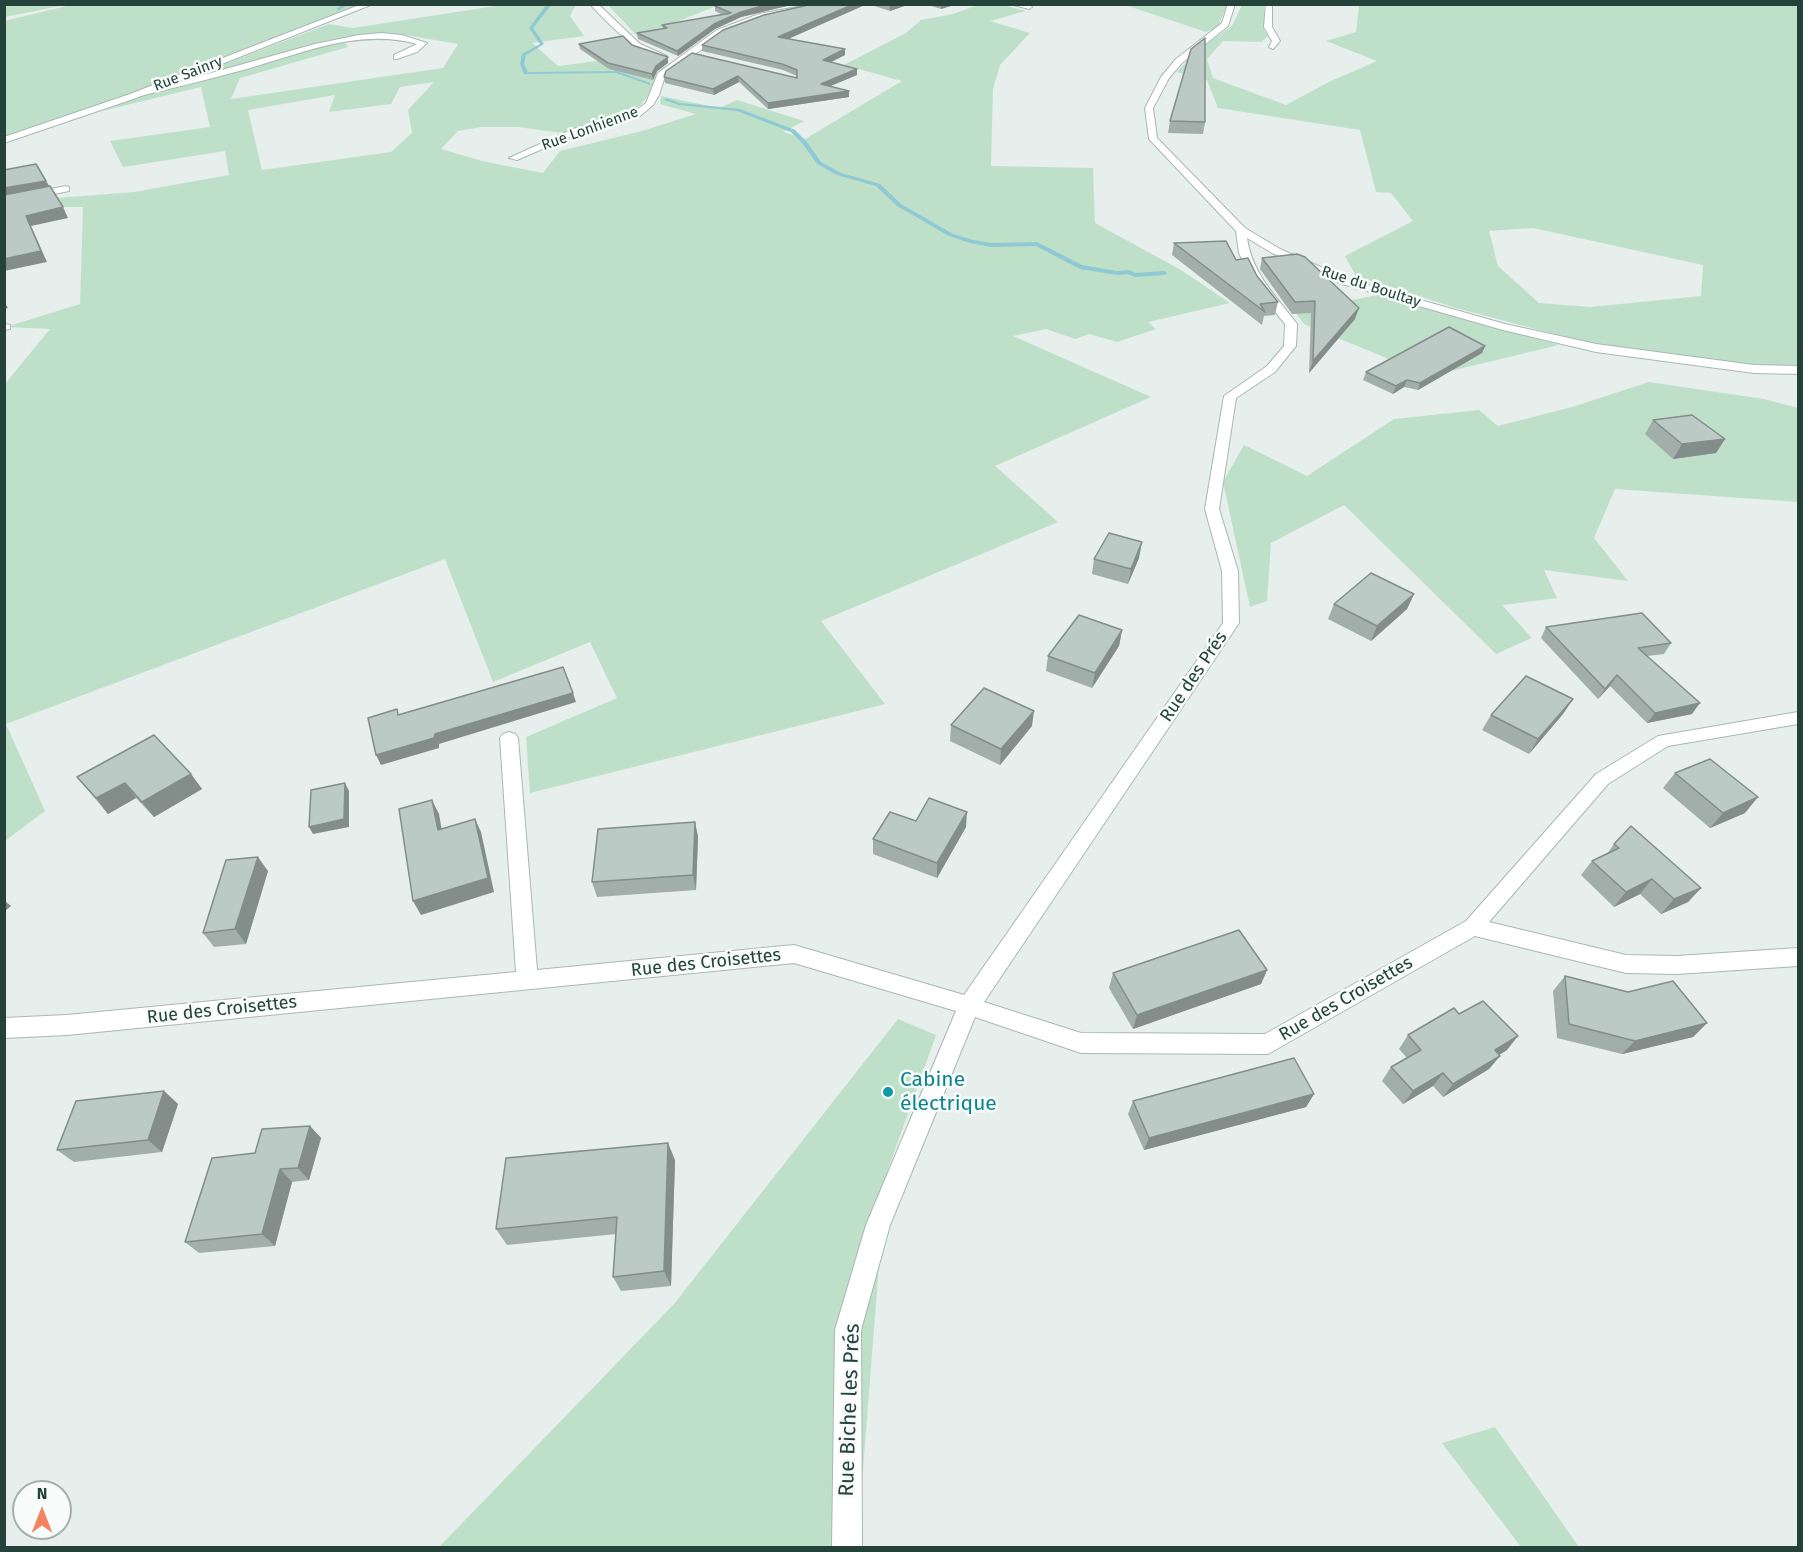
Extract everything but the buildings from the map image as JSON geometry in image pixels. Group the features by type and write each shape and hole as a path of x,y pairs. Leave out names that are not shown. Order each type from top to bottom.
{"street":[{"name":"Rue Sainry","path":"4,140 133,96 370,4"},
{"path":"594,4 637,46 679,62"},
{"name":"Rue Lonhienne","path":"514,158 576,131 638,114 650,105 661,75 720,32 748,20 828,4"},
{"path":"1013,4 1029,8"},
{"name":"Rue du Boultay","path":"1232,4 1225,24 1179,61 1165,77 1149,108 1153,139 1241,230 1276,251 1346,282 1503,327 1596,348 1755,369 1798,370"},
{"path":"1269,4 1268,27 1276,41 1273,47"},
{"path":"133,96 334,41 375,36 407,37 423,43 414,50 397,57"},
{"path":"691,53 702,55"},
{"path":"4,201 66,189"},
{"name":"Rue des Prés","path":"969,1006 1231,623 1230,571 1212,509 1230,396 1271,369 1290,346 1291,324 1261,288 1244,253 1241,230"},
{"name":"Rue des Croisettes","path":"4,1028 78,1024 794,954 969,1006 1082,1043 1268,1044 1473,927 1602,779 1664,740 1798,718"},
{"path":"508,738 527,980"},
{"path":"1473,927 1626,964 1677,965 1798,957"},
{"name":"Rue Biche les Prés","path":"847,1548 848,1330 878,1226 969,1006"}],"green space":[{"path":"5,4 65,4 65,5 5,17"},
{"path":"75,4 368,5 107,104 5,137 4,21"},
{"path":"502,5 576,5 570,16 584,36 532,43 558,66 622,58 636,65 669,67 657,75 649,95 633,113 562,133 518,127 482,127 458,131 441,149 482,161 543,173 560,151 642,131 696,114 660,104 661,96 719,108 737,100 804,121 783,132 805,139 902,81 844,65 906,33 921,20 953,14 978,5 1003,5 1026,11 990,21 1030,33 1000,65 993,89 991,166 1093,168 1095,223 1181,270 1230,303 1148,322 1156,329 1117,342 1089,334 1075,339 1046,329 1013,336 1151,397 995,466 1058,522 821,621 885,704 530,793 526,737 617,698 590,642 493,682 445,559 6,724 45,811 5,841 4,385 50,329 6,327 80,304 83,207 5,207 18,201 134,192 229,175 225,151 123,167 110,141 210,127 201,87 102,111 329,24 353,28","holes":["406,35 458,44 443,68 231,99 240,78 348,47 342,39","434,82 408,110 412,133 391,152 262,170 248,110 335,95 329,112 391,104 400,87"]},
{"path":"608,5 719,5 638,37"},
{"path":"1125,5 1227,5 1218,27 1206,32"},
{"path":"1242,5 1264,5 1264,31 1268,36 1261,42 1223,41 1207,59 1213,78 1286,105 1329,82 1377,61 1326,41 1356,32 1359,5 1798,5 1798,367 1754,365 1596,345 1456,308 1356,276 1345,256 1413,221 1391,193 1376,192 1360,130 1218,108 1207,80 1177,72 1198,50 1232,26","holes":["1533,228 1703,265 1701,296 1590,307 1539,303 1498,266 1489,231"]},
{"path":"1377,295 1559,345 1430,376 1304,324 1295,312"},
{"path":"1649,382 1764,399 1798,408 1798,502 1615,489 1594,538 1628,581 1544,570 1557,598 1502,605 1532,638 1496,654 1344,505 1271,543 1267,601 1250,607 1223,482 1244,445 1307,476 1394,419 1479,410 1498,426 1572,407"},
{"path":"898,1019 936,1035 886,1175 857,1547 438,1548 674,1304"},
{"path":"1495,1427 1579,1547 1521,1547 1442,1443"}],"waterway":[{"path":"338,9 348,4"},
{"path":"550,4 531,28 542,44 524,54 522,64 526,73 617,72 648,84"},
{"path":"666,99 679,104 738,110 793,131 819,163 839,174 878,185 899,205 951,235 991,245 1037,244 1080,267 1117,273 1129,272 1135,275 1164,273"}],"place":[{"name":"Cabine électrique","path":"888,1092"}]}
